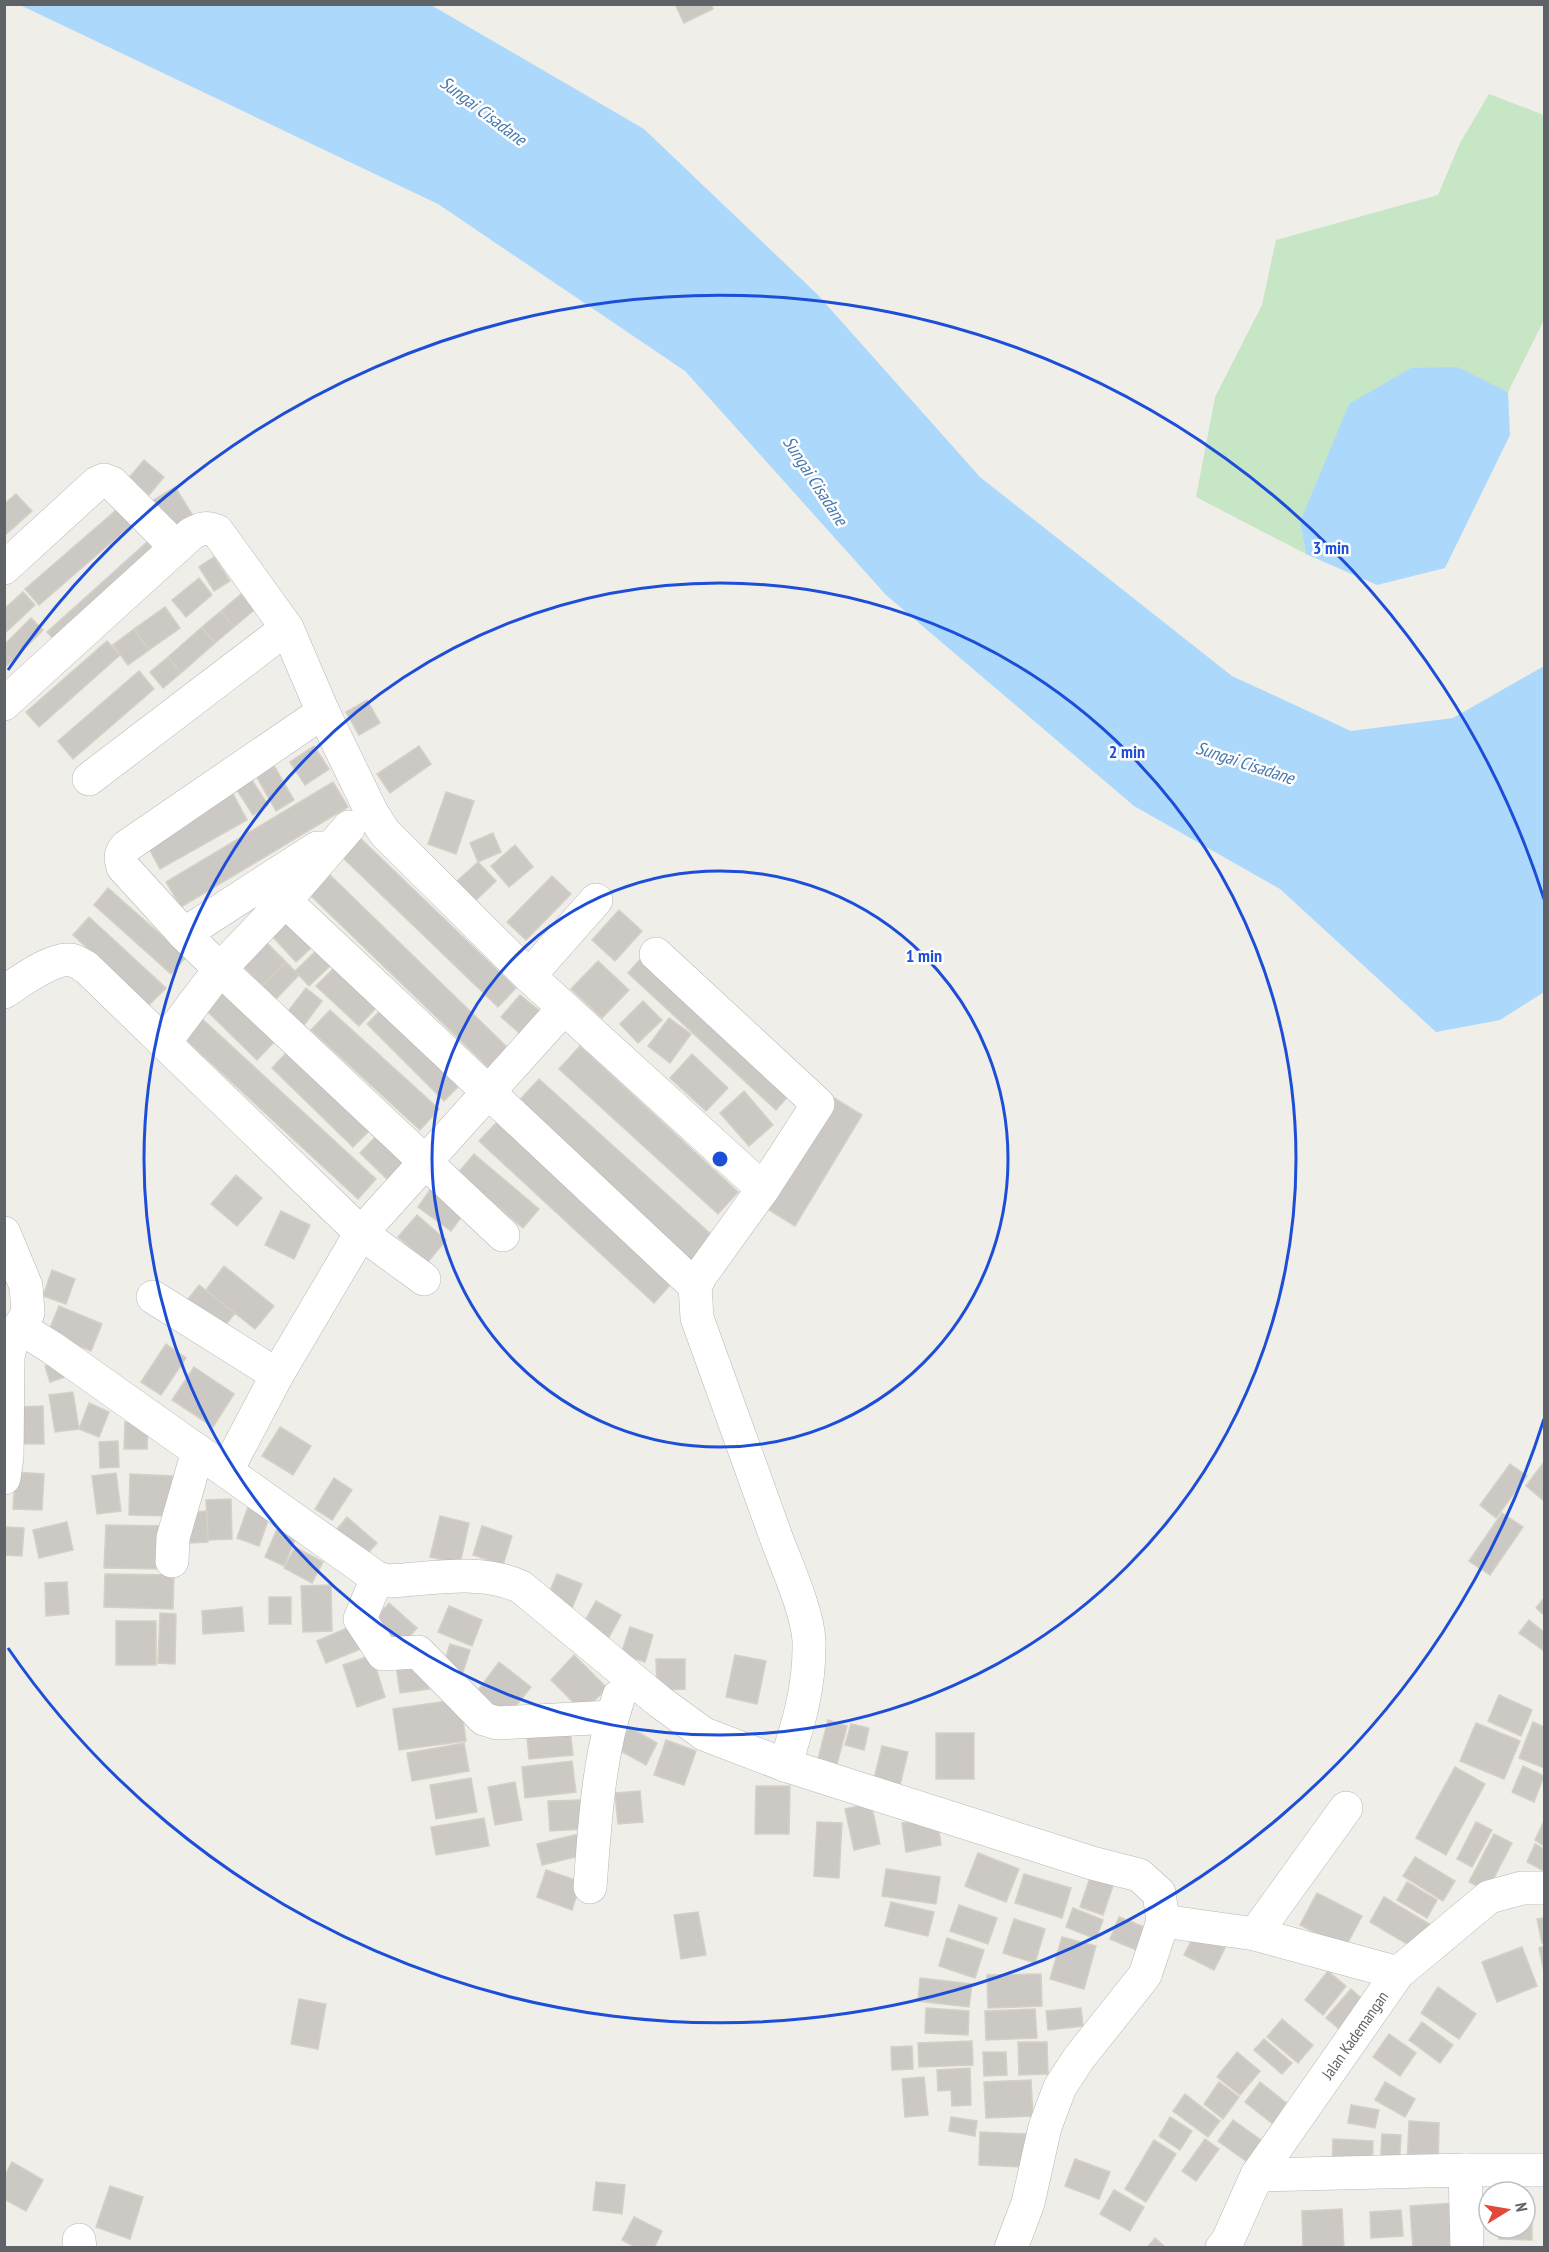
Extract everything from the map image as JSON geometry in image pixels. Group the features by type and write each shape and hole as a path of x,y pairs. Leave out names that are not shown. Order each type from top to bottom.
{"street":[{"path":"4,568 97,483 104,480 112,483 176,547"},
{"path":"4,704 176,547 200,529 208,528 217,531 287,628 323,712 360,820 385,833 529,976 764,1189"},
{"path":"89,779 287,628"},
{"path":"323,712 127,846 121,852 123,867 184,934 220,969 503,1235"},
{"path":"164,1043 220,969 360,820"},
{"path":"184,934 360,820"},
{"path":"529,976 596,900"},
{"path":"285,901 695,1286"},
{"path":"656,954 818,1104 764,1189 695,1286 694,1303 696,1318 789,1572 809,1638 808,1680 802,1712 785,1765"},
{"path":"4,992 59,961 70,960 87,968 361,1233 424,1279"},
{"path":"227,1470 277,1375 361,1233 564,1008"},
{"path":"4,1233 26,1286 28,1313 12,1335 8,1357 5,1464"},
{"path":"153,1297 277,1375"},
{"path":"12,1335 51,1347 377,1578 389,1581 489,1578 509,1581 521,1587 627,1675 704,1734 785,1765 1092,1863 1139,1875 1159,1893 1163,1921 1145,1975 1079,2058 1060,2087 1045,2127 1028,2203 1011,2247"},
{"path":"172,1561 173,1538 198,1451"},
{"path":"377,1578 360,1619 384,1654 418,1652 484,1719 497,1723 612,1717"},
{"path":"590,1887 600,1788 612,1717 627,1675"},
{"path":"1255,1934 1346,1808"},
{"name":"Jalan Kademangan","path":"1230,2245 1257,2175 1398,1973 1489,1897 1522,1888 1545,1888"},
{"path":"1163,1921 1255,1934 1398,1973"},
{"path":"1465,2170 1467,2247"},
{"path":"1257,2175 1545,2170"}],"green space":[{"path":"1489,94 1544,115 1544,320 1508,392 1458,367 1300,522 1306,554 1196,497 1215,397 1262,305 1276,240 1438,195 1460,143"}],"water":[{"name":"Sungai Cisadane","path":"20,5 431,5 644,129 817,294 980,477 1232,676 1351,731 1453,718 1544,666 1544,992 1500,1020 1436,1032 1280,889 1134,806 886,595 685,371 438,204"},
{"path":"1458,367 1508,392 1510,435 1445,568 1377,585 1306,554 1300,522 1349,404 1411,368"}],"building":[{"path":"675,4 711,4 713,9 684,23"},
{"path":"144,460 164,477 149,495 129,478"},
{"path":"175,487 195,519 172,534 152,501"},
{"path":"16,494 32,511 4,536 4,504"},
{"path":"122,505 136,521 39,605 25,589"},
{"path":"147,542 160,557 60,646 47,632"},
{"path":"214,557 230,581 214,591 199,567"},
{"path":"199,578 212,595 186,617 172,600"},
{"path":"23,592 35,605 4,634 4,609"},
{"path":"241,594 255,609 234,627 221,611"},
{"path":"165,607 180,628 149,650 134,629"},
{"path":"221,611 234,627 215,643 202,627"},
{"path":"31,618 43,630 12,661 4,653 4,645"},
{"path":"202,627 215,643 181,673 168,657"},
{"path":"134,629 149,650 128,665 113,645"},
{"path":"107,641 120,655 39,727 26,712"},
{"path":"4,653 12,661 4,668"},
{"path":"168,657 181,673 163,688 150,672"},
{"path":"139,671 154,689 73,759 58,741"},
{"path":"367,700 380,723 359,735 346,712"},
{"path":"314,746 329,769 305,785 290,762"},
{"path":"419,746 431,764 390,793 377,774"},
{"path":"273,764 294,800 276,811 255,774"},
{"path":"252,780 268,805 253,815 237,790"},
{"path":"333,782 348,807 181,907 166,882"},
{"path":"446,792 474,801 456,854 428,844"},
{"path":"233,794 247,820 160,869 146,843"},
{"path":"493,833 501,852 478,862 470,843"},
{"path":"357,835 516,988 498,1007 339,854"},
{"path":"515,845 533,867 509,887 491,866"},
{"path":"478,862 496,881 474,902 456,882"},
{"path":"330,875 508,1048 489,1068 310,895"},
{"path":"552,876 571,894 526,940 507,922"},
{"path":"108,888 186,957 171,974 94,905"},
{"path":"619,910 642,931 615,961 592,940"},
{"path":"89,917 166,988 149,1005 73,935"},
{"path":"285,919 311,948 296,962 270,934"},
{"path":"265,941 286,962 262,986 242,965"},
{"path":"321,946 335,961 309,986 295,971"},
{"path":"643,956 791,1093 776,1110 628,973"},
{"path":"598,961 629,990 602,1018 571,989"},
{"path":"286,962 299,975 276,999 262,986"},
{"path":"334,968 376,1008 359,1026 316,986"},
{"path":"306,988 322,1001 302,1028 285,1015"},
{"path":"225,992 275,1041 257,1060 206,1010"},
{"path":"520,995 545,1015 525,1038 501,1017"},
{"path":"643,1001 662,1020 638,1043 620,1024"},
{"path":"382,1009 459,1086 444,1101 367,1024"},
{"path":"330,1010 439,1109 420,1130 311,1030"},
{"path":"199,1016 376,1179 358,1199 182,1036"},
{"path":"669,1018 691,1034 670,1063 648,1046"},
{"path":"580,1046 738,1192 718,1214 559,1069"},
{"path":"288,1051 369,1131 353,1147 272,1068"},
{"path":"692,1054 728,1088 706,1111 670,1078"},
{"path":"539,1079 713,1236 690,1263 515,1105"},
{"path":"744,1091 773,1125 749,1146 720,1113"},
{"path":"831,1096 862,1115 795,1226 764,1207"},
{"path":"497,1122 671,1284 654,1303 479,1141"},
{"path":"378,1134 408,1163 390,1182 360,1153"},
{"path":"474,1154 539,1209 523,1228 458,1173"},
{"path":"236,1175 262,1198 237,1226 211,1204"},
{"path":"432,1187 465,1212 451,1231 418,1207"},
{"path":"281,1211 310,1225 294,1259 265,1245"},
{"path":"417,1215 446,1240 428,1262 398,1237"},
{"path":"224,1266 274,1306 255,1329 206,1290"},
{"path":"52,1270 75,1279 66,1304 43,1296"},
{"path":"199,1285 235,1313 221,1331 185,1303"},
{"path":"59,1306 102,1324 91,1351 48,1333"},
{"path":"166,1344 186,1358 161,1395 141,1382"},
{"path":"60,1361 65,1377 50,1382 45,1366"},
{"path":"194,1367 234,1394 213,1427 172,1400"},
{"path":"73,1392 79,1429 55,1432 49,1395"},
{"path":"89,1403 109,1412 99,1437 79,1429"},
{"path":"43,1406 44,1444 18,1444 18,1407"},
{"path":"125,1422 148,1423 147,1449 124,1449"},
{"path":"280,1427 311,1446 293,1475 262,1456"},
{"path":"118,1441 119,1467 100,1468 99,1442"},
{"path":"1544,1462 1544,1501 1526,1486"},
{"path":"1510,1464 1527,1476 1496,1518 1480,1505"},
{"path":"15,1472 44,1474 42,1510 13,1509"},
{"path":"116,1473 121,1511 97,1514 92,1476"},
{"path":"130,1474 173,1476 172,1516 129,1515"},
{"path":"334,1478 352,1490 332,1520 315,1509"},
{"path":"231,1499 232,1539 208,1540 206,1500"},
{"path":"248,1507 270,1515 259,1546 237,1538"},
{"path":"207,1511 208,1542 190,1543 188,1513"},
{"path":"1502,1513 1523,1527 1490,1575 1469,1561"},
{"path":"440,1516 469,1523 460,1564 430,1557"},
{"path":"347,1517 377,1543 363,1559 333,1534"},
{"path":"67,1522 73,1550 39,1558 33,1530"},
{"path":"106,1525 164,1526 163,1569 104,1568"},
{"path":"482,1526 512,1536 503,1565 473,1555"},
{"path":"5,1527 24,1528 22,1556 4,1555"},
{"path":"278,1527 297,1535 284,1566 265,1557"},
{"path":"295,1547 323,1562 312,1583 284,1568"},
{"path":"105,1574 174,1575 173,1609 104,1607"},
{"path":"557,1574 582,1584 572,1608 547,1598"},
{"path":"67,1582 69,1614 46,1616 45,1583"},
{"path":"331,1585 332,1631 303,1632 301,1586"},
{"path":"269,1597 291,1597 291,1624 269,1624"},
{"path":"1544,1598 1544,1615 1536,1608"},
{"path":"596,1601 621,1615 608,1639 582,1626"},
{"path":"389,1603 417,1628 398,1650 370,1625"},
{"path":"449,1606 482,1620 472,1646 438,1632"},
{"path":"242,1607 244,1631 203,1634 202,1611"},
{"path":"160,1613 176,1614 175,1664 158,1663"},
{"path":"1529,1620 1544,1632 1543,1650 1519,1633"},
{"path":"116,1621 156,1621 156,1665 116,1665"},
{"path":"354,1625 363,1648 326,1663 317,1641"},
{"path":"630,1627 653,1635 645,1662 621,1654"},
{"path":"450,1644 470,1650 463,1672 443,1666"},
{"path":"372,1655 385,1697 357,1707 343,1665"},
{"path":"574,1655 607,1688 583,1712 551,1680"},
{"path":"735,1655 766,1661 757,1704 726,1697"},
{"path":"656,1659 685,1659 685,1689 657,1690"},
{"path":"425,1662 429,1689 400,1693 396,1666"},
{"path":"499,1662 531,1687 507,1717 476,1693"},
{"path":"1499,1695 1532,1710 1521,1736 1488,1721"},
{"path":"460,1699 466,1741 399,1750 393,1709"},
{"path":"828,1720 847,1726 837,1764 818,1759"},
{"path":"569,1722 573,1755 529,1759 526,1726"},
{"path":"1533,1722 1544,1727 1544,1768 1519,1758"},
{"path":"1476,1723 1520,1741 1504,1779 1460,1761"},
{"path":"851,1724 869,1728 864,1750 845,1745"},
{"path":"629,1727 657,1743 646,1765 617,1749"},
{"path":"936,1733 974,1733 974,1779 936,1779"},
{"path":"666,1740 696,1751 684,1785 654,1775"},
{"path":"464,1743 469,1771 412,1781 407,1753"},
{"path":"882,1746 908,1752 900,1785 874,1779"},
{"path":"572,1761 576,1792 525,1798 522,1767"},
{"path":"1523,1766 1544,1776 1534,1802 1512,1792"},
{"path":"1455,1767 1485,1784 1446,1855 1416,1838"},
{"path":"471,1778 477,1812 436,1819 430,1785"},
{"path":"515,1782 522,1820 495,1825 488,1787"},
{"path":"756,1786 790,1786 789,1834 755,1834"},
{"path":"640,1791 643,1822 618,1824 615,1793"},
{"path":"581,1800 582,1829 550,1831 548,1801"},
{"path":"871,1803 880,1844 854,1850 845,1809"},
{"path":"937,1817 941,1845 906,1852 902,1823"},
{"path":"484,1818 489,1846 436,1855 431,1827"},
{"path":"1544,1821 1544,1846 1535,1840"},
{"path":"817,1822 842,1823 839,1878 814,1876"},
{"path":"1476,1822 1492,1830 1472,1867 1457,1859"},
{"path":"579,1834 584,1855 542,1865 537,1844"},
{"path":"1494,1834 1512,1843 1487,1891 1469,1882"},
{"path":"1535,1844 1544,1849 1544,1871 1527,1862"},
{"path":"978,1853 1019,1869 1006,1902 965,1886"},
{"path":"1415,1857 1455,1881 1443,1901 1403,1876"},
{"path":"886,1869 940,1877 936,1904 882,1896"},
{"path":"546,1870 581,1882 572,1910 537,1897"},
{"path":"1092,1872 1115,1880 1103,1915 1080,1907"},
{"path":"1024,1874 1071,1888 1062,1918 1015,1903"},
{"path":"1407,1882 1437,1900 1427,1918 1397,1900"},
{"path":"1317,1893 1362,1916 1345,1948 1300,1925"},
{"path":"1384,1897 1431,1925 1417,1950 1370,1922"},
{"path":"891,1902 934,1912 928,1936 885,1926"},
{"path":"959,1905 997,1918 988,1944 950,1931"},
{"path":"1073,1908 1103,1920 1096,1939 1066,1927"},
{"path":"698,1912 706,1955 681,1959 674,1915"},
{"path":"1119,1917 1149,1929 1139,1951 1110,1939"},
{"path":"1544,1918 1544,1942 1542,1943 1537,1919"},
{"path":"1014,1919 1045,1929 1035,1963 1003,1953"},
{"path":"1196,1932 1225,1948 1214,1970 1184,1955"},
{"path":"1062,1937 1096,1946 1084,1989 1050,1979"},
{"path":"947,1938 984,1950 975,1978 939,1966"},
{"path":"1544,1946 1544,1972 1539,1948"},
{"path":"1522,1947 1537,1986 1497,2002 1482,1962"},
{"path":"1328,1971 1346,1986 1323,2015 1305,2000"},
{"path":"1041,1974 1042,2006 988,2008 987,1975"},
{"path":"920,1978 972,1984 969,2007 918,2001"},
{"path":"1438,1987 1476,2014 1459,2039 1421,2013"},
{"path":"1351,1989 1369,2005 1345,2034 1326,2018"},
{"path":"299,1999 326,2004 318,2049 291,2044"},
{"path":"926,2008 969,2011 968,2035 925,2033"},
{"path":"1081,2008 1083,2026 1048,2030 1046,2011"},
{"path":"1035,2009 1037,2038 986,2040 985,2011"},
{"path":"1282,2019 1313,2045 1298,2063 1267,2037"},
{"path":"1422,2022 1453,2045 1440,2063 1409,2040"},
{"path":"1389,2034 1416,2053 1400,2076 1373,2057"},
{"path":"1264,2039 1292,2063 1282,2074 1254,2050"},
{"path":"972,2041 973,2065 919,2067 918,2043"},
{"path":"1018,2042 1047,2042 1048,2074 1019,2075"},
{"path":"912,2046 913,2069 892,2070 891,2047"},
{"path":"983,2052 1006,2052 1007,2075 984,2076"},
{"path":"1237,2052 1260,2071 1240,2095 1217,2077"},
{"path":"970,2068 971,2105 952,2106 951,2090 938,2091 937,2070"},
{"path":"924,2077 928,2115 905,2117 902,2079"},
{"path":"1031,2080 1033,2116 986,2118 984,2082"},
{"path":"1219,2082 1239,2097 1223,2119 1204,2104"},
{"path":"1260,2082 1289,2105 1274,2125 1245,2102"},
{"path":"1385,2082 1415,2099 1405,2117 1375,2100"},
{"path":"1185,2094 1220,2121 1208,2137 1173,2111"},
{"path":"1351,2105 1379,2110 1375,2128 1348,2123"},
{"path":"951,2117 977,2121 975,2136 949,2131"},
{"path":"1170,2117 1192,2131 1180,2150 1159,2136"},
{"path":"1233,2120 1265,2143 1250,2164 1218,2141"},
{"path":"1409,2121 1439,2123 1438,2166 1407,2165"},
{"path":"980,2132 1026,2134 1024,2167 979,2165"},
{"path":"1382,2134 1401,2135 1399,2169 1380,2168"},
{"path":"1205,2139 1219,2149 1196,2181 1182,2171"},
{"path":"1333,2139 1373,2141 1372,2169 1332,2167"},
{"path":"1154,2140 1176,2154 1146,2202 1125,2189"},
{"path":"1075,2159 1110,2172 1099,2199 1065,2186"},
{"path":"12,2162 43,2180 26,2211 4,2199 4,2177"},
{"path":"596,2182 625,2185 622,2214 593,2210"},
{"path":"110,2186 143,2197 130,2239 96,2227"},
{"path":"1114,2190 1144,2207 1130,2231 1100,2214"},
{"path":"1455,2203 1458,2246 1413,2248 1410,2206"},
{"path":"1342,2209 1344,2248 1303,2248 1302,2211"},
{"path":"1401,2210 1403,2236 1371,2238 1370,2212"},
{"path":"634,2217 662,2231 654,2248 637,2248 622,2240"},
{"path":"1155,2238 1166,2248 1147,2248"}]}
